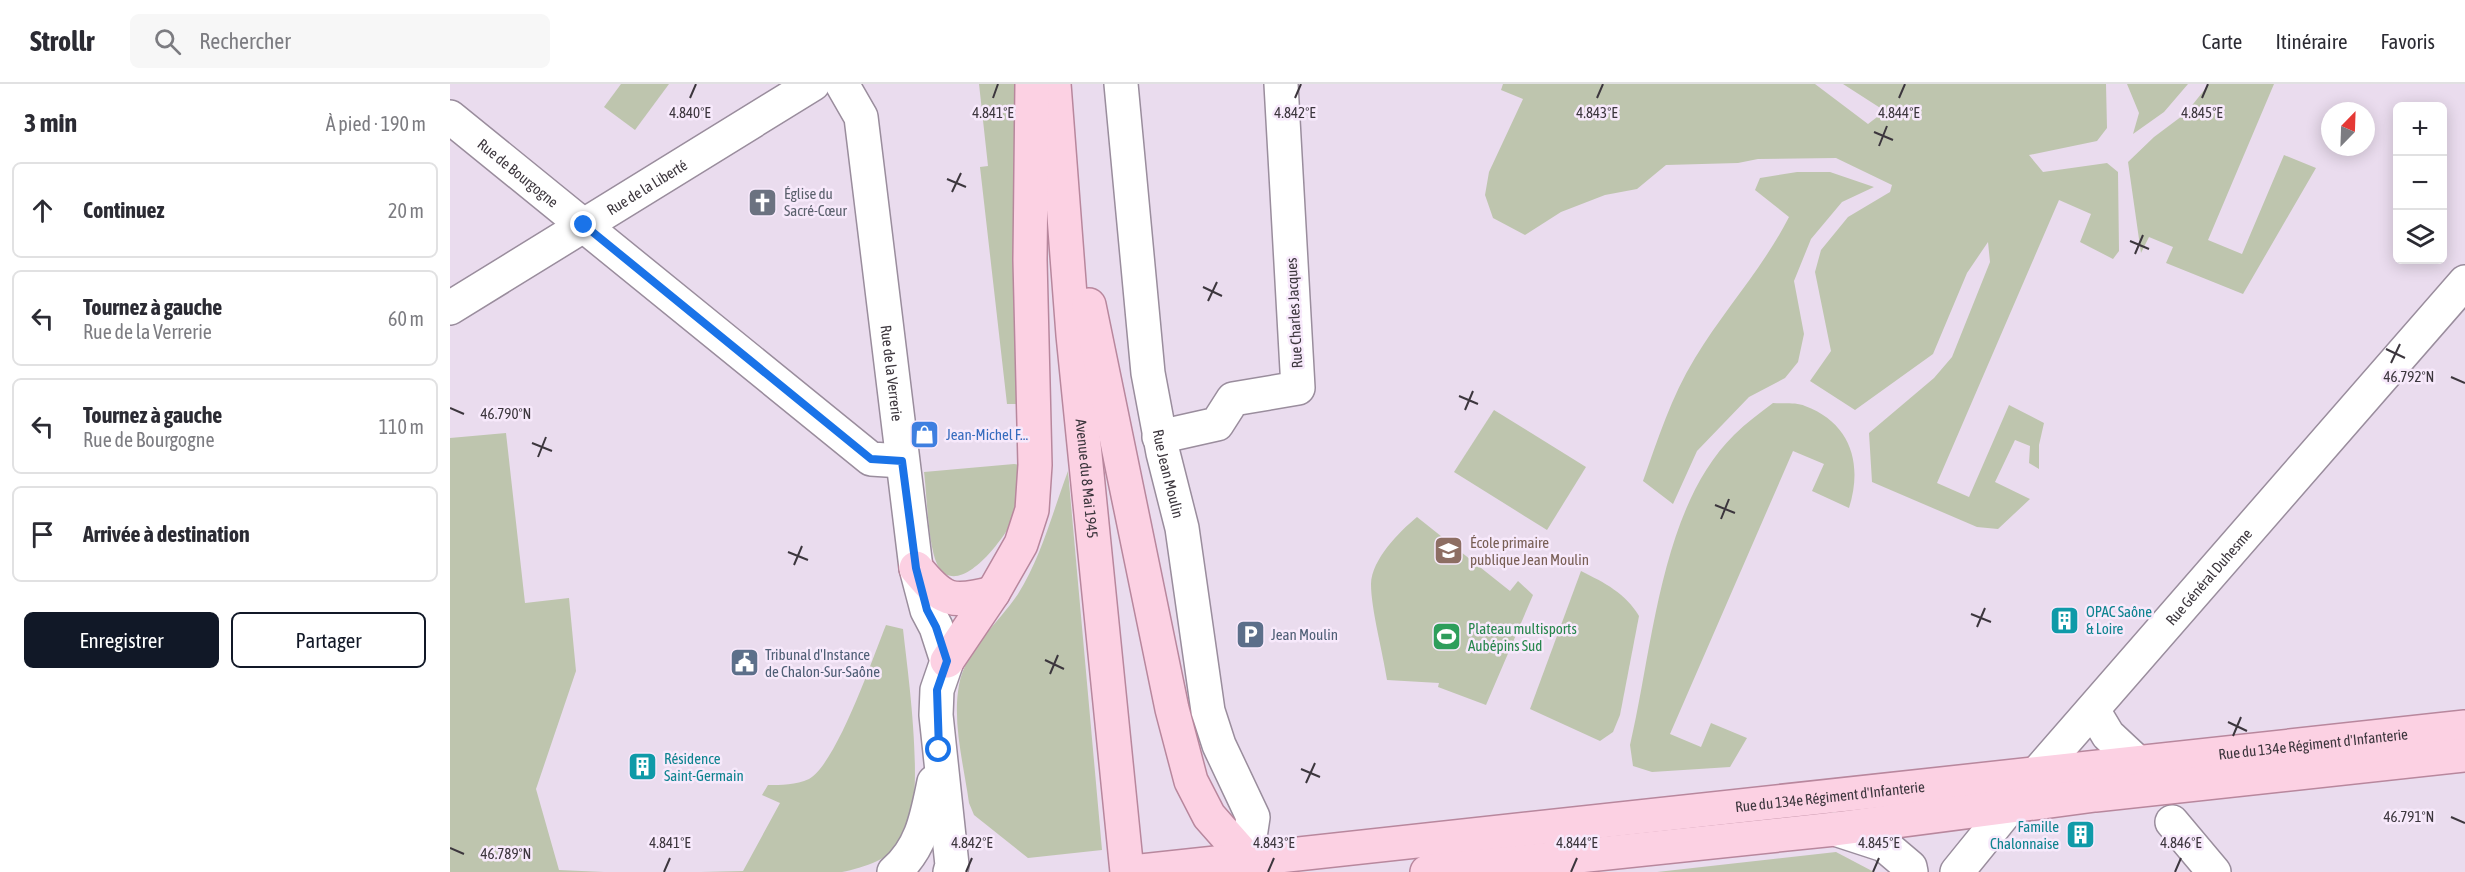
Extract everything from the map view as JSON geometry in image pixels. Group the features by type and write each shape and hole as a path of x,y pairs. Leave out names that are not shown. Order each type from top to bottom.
{"main road":[{"path":"947,661 993,593 1021,544 1033,498 1035,465 1030,260 1032,84"},
{"name":"Avenue du 8 Mai 1945","path":"1054,84 1064,186 1073,335 1127,872"},
{"path":"1064,186 1172,709 1191,781 1209,816 1240,861"},
{"path":"916,568 932,588 955,600 993,593"},
{"name":"Rue du 134e Régiment d'Infanterie","path":"1132,872 1834,798 2038,772 2465,727"},
{"name":"Rue du 134e Régiment d'Infanterie","path":"1427,872 1835,829 2286,773 2465,755"}],"street":[{"name":"Rue de la Liberté","path":"450,308 813,84"},
{"name":"Rue de la Verrerie","path":"842,84 861,117 916,568 927,610 936,627 947,661"},
{"name":"Rue Jean Moulin","path":"1122,84 1148,373 1160,437 1182,528 1208,711 1219,745 1253,817 1250,837 1240,861"},
{"name":"Rue Charles Jacques","path":"1160,437 1217,424 1233,399 1298,388 1281,84"},
{"name":"Rue de Bourgogne","path":"450,117 871,459 902,461"},
{"name":"Rue Général Duhesme","path":"1957,872 2012,807 2038,772 2465,282"},
{"path":"947,661 937,690 939,750 952,865 950,872"},
{"path":"2093,710 2108,735 2138,763"},
{"path":"894,872 915,848 926,823 939,750"},
{"path":"2172,822 2214,872"},
{"path":"1835,829 1884,845 1910,867 1911,872"}],"green space":[{"path":"621,84 669,84 635,130 604,107"},
{"path":"979,84 1015,84 1019,404 1007,404 980,167 988,166"},
{"path":"1503,84 1815,84 1868,124 1885,111 1843,84 2106,84 2107,128 2097,141 2029,155 2043,172 2107,163 2118,172 2119,251 2113,259 2080,242 2091,214 2059,200 1937,483 1969,497 2009,405 2044,423 2039,445 2039,469 2029,463 2030,446 2015,440 1995,482 2030,499 1998,529 1977,527 1872,482 1869,433 1934,378 1952,357 1990,262 1988,242 1967,273 1933,354 1855,410 1810,381 1831,351 1815,272 1821,250 1848,217 1890,192 1892,185 1836,158 1758,159 1738,163 1666,165 1637,189 1605,195 1561,212 1525,235 1493,218 1485,195 1489,172 1523,99 1501,90"},
{"path":"2127,84 2188,84 2164,112 2133,134 2139,113"},
{"path":"2209,84 2274,84 2208,240 2242,254 2284,155 2316,168 2243,294 2166,263 2173,247 2149,237 2141,253 2128,162 2154,137 2186,113"},
{"path":"1797,172 1830,172 1874,187 1842,202 1811,239 1794,281 1804,334 1798,362 1785,378 1749,397 1697,451 1673,504 1643,481 1660,434 1672,403 1695,358 1779,236 1789,217 1755,190 1760,178"},
{"path":"1773,403 1801,405 1821,413 1843,434 1850,447 1853,461 1853,492 1849,508 1812,491 1824,464 1793,451 1670,734 1701,747 1711,723 1747,738 1730,767 1652,772 1633,766 1630,745 1663,581 1690,501 1709,465 1734,435"},
{"path":"1494,410 1586,467 1547,530 1454,472"},
{"path":"506,433 525,603 569,598 576,671 536,789 559,870 604,872 450,872 450,438"},
{"path":"1021,465 1018,503 1015,515 1003,537 981,562 969,571 957,576 946,574 937,564 934,555 924,472"},
{"path":"1068,471 1102,850 1028,858 974,815 969,803 960,744 957,699 968,659 1010,605 1026,580 1046,534"},
{"name":"Plateau multisports Aubépins Sud","path":"1417,517 1510,591 1518,581 1533,595 1486,705 1438,687 1439,683 1387,680 1371,584 1381,556 1402,530"},
{"path":"1581,571 1621,595 1639,616 1620,715 1613,732 1600,741 1530,709"},
{"path":"886,625 903,629 914,736 914,795 911,820 900,845 877,861 842,872 701,872 743,871 780,803 762,795 768,785 804,781 820,769 831,753 853,708"},
{"path":"1836,852 1874,872 1657,872"}],"place":[{"name":"Église du Sacré-Cœur","path":"763,202"},
{"name":"Jean-Michel F...","path":"925,434"},
{"name":"École primaire publique Jean Moulin","path":"1449,551"},
{"name":"OPAC Saône & Loire","path":"2065,620"},
{"name":"Jean Moulin","path":"1250,634"},
{"name":"Plateau multisports Aubépins Sud","path":"1447,637"},
{"name":"Tribunal d'Instance de Chalon-Sur-Saône","path":"744,663"},
{"name":"Résidence Saint-Germain","path":"643,767"},
{"name":"Famille Chalonnaise","path":"2080,835"}],"route":[{"path":"584,225 871,459 902,461 916,568 927,610 936,627 947,661 937,690 936,715 939,750"}]}
